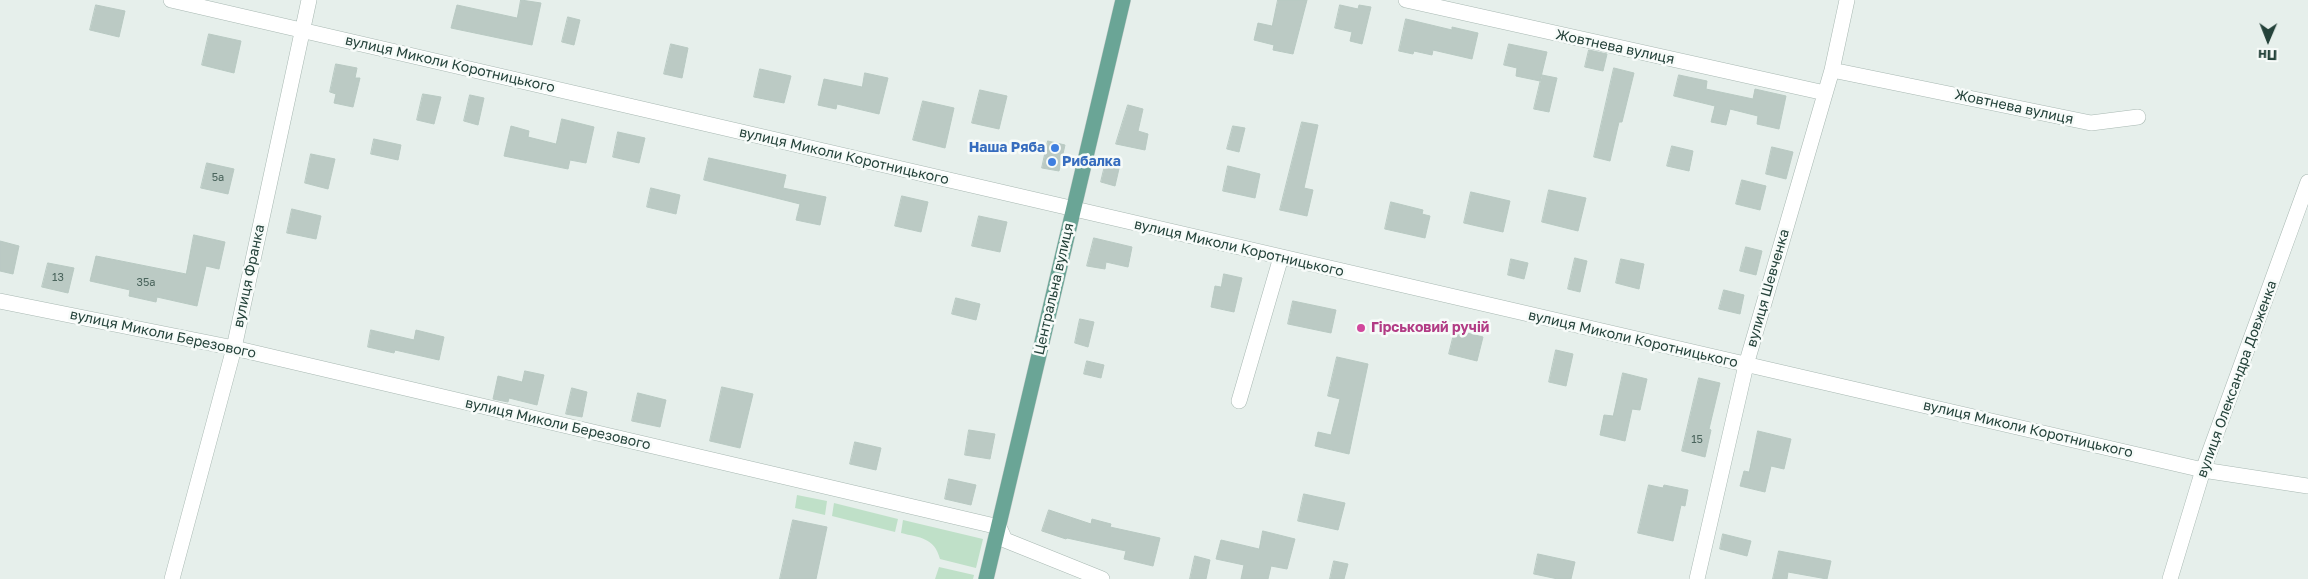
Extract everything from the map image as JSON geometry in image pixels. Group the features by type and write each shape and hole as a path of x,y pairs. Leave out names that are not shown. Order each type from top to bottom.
{"main road":[{"name":"Центральна вулиця","path":"986,579 1072,209 1123,0"}],"street":[{"name":"вулиця Миколи Коротницького","path":"171,0 2204,470 2308,486"},
{"name":"вулиця Франка","path":"172,579 234,348 308,0"},
{"name":"Жовтнева вулиця","path":"1406,0 1825,93"},
{"name":"вулиця Шевченка","path":"1697,579 1746,365 1832,70 1847,0"},
{"name":"Жовтнева вулиця","path":"1832,70 2091,123 2138,117"},
{"name":"вулиця Олександра Довженка","path":"2170,579 2204,470 2308,182"},
{"path":"1240,401 1281,257"},
{"name":"вулиця Миколи Березового","path":"0,301 234,348 999,527"},
{"path":"999,527 1005,540 1102,579"}],"green space":[{"path":"797,495 827,501 825,515 795,508"},
{"path":"834,503 898,519 895,532 832,516"},
{"path":"903,520 983,539 976,568 940,559 930,542 901,533"},
{"path":"939,567 974,575 973,579 935,579"}],"building":[{"path":"521,0 541,3 532,45 451,28 457,5 517,18"},
{"path":"1278,0 1307,0 1293,54 1273,50 1274,45 1254,40 1258,23 1272,26"},
{"path":"96,5 125,11 119,37 90,30"},
{"path":"1340,5 1358,9 1359,5 1371,7 1362,44 1350,41 1352,32 1335,28"},
{"path":"568,17 580,20 574,45 562,42"},
{"path":"1406,19 1452,30 1452,27 1478,33 1472,59 1433,50 1432,55 1414,51 1413,54 1399,51"},
{"path":"209,34 241,41 234,73 202,65"},
{"path":"671,44 688,48 682,78 664,74"},
{"path":"1509,44 1547,52 1540,81 1516,76 1517,68 1504,65"},
{"path":"1589,50 1607,54 1603,71 1585,67"},
{"path":"336,64 357,68 355,78 360,78 353,107 334,103 336,94 330,92"},
{"path":"1614,68 1634,73 1622,122 1619,122 1610,161 1594,157"},
{"path":"760,69 791,76 784,103 754,97"},
{"path":"865,73 888,78 879,114 837,104 836,109 818,105 824,79 862,87"},
{"path":"1542,75 1557,78 1549,112 1534,109"},
{"path":"1679,75 1707,81 1706,89 1753,99 1755,89 1786,96 1779,129 1757,124 1758,116 1730,109 1726,125 1711,122 1715,106 1674,96"},
{"path":"980,90 1007,96 999,129 972,123"},
{"path":"423,94 441,97 434,124 417,120"},
{"path":"470,95 484,98 478,125 464,121"},
{"path":"923,101 954,108 945,148 913,140"},
{"path":"1128,105 1143,109 1138,131 1148,134 1145,150 1116,144"},
{"path":"562,119 594,127 586,163 570,160 568,169 504,156 511,126 529,131 528,137 556,144"},
{"path":"1302,122 1318,125 1304,188 1313,190 1307,216 1280,210"},
{"path":"1233,126 1245,128 1239,152 1227,149"},
{"path":"618,132 645,138 639,163 613,157"},
{"path":"374,139 401,145 398,160 371,154"},
{"path":"1048,141 1065,145 1059,171 1042,168"},
{"path":"1672,146 1693,151 1689,171 1667,166"},
{"path":"1772,147 1793,152 1786,179 1766,174"},
{"path":"311,154 335,159 328,189 305,183"},
{"path":"1107,157 1121,160 1115,186 1101,182"},
{"path":"709,158 786,175 783,188 826,197 820,225 796,220 800,204 704,180"},
{"path":"207,163 234,169 228,194 201,188"},
{"path":"1228,166 1260,174 1255,198 1223,191"},
{"path":"1742,180 1766,186 1760,210 1736,204"},
{"path":"651,188 680,195 676,214 647,207"},
{"path":"1549,190 1586,198 1578,231 1542,222"},
{"path":"1471,192 1510,201 1503,232 1464,223"},
{"path":"902,196 928,202 921,232 895,226"},
{"path":"1391,202 1423,210 1422,214 1430,216 1425,238 1385,229"},
{"path":"292,209 321,216 316,239 287,233"},
{"path":"979,216 1007,222 1000,252 972,246"},
{"path":"194,235 225,242 219,269 206,266 197,306 157,297 156,302 129,296 130,290 90,281 96,256 186,274"},
{"path":"1094,238 1132,247 1128,267 1106,262 1105,269 1087,266"},
{"path":"0,241 19,246 13,274 0,271"},
{"path":"1746,247 1762,251 1756,275 1740,271"},
{"path":"1575,258 1587,261 1580,292 1568,289"},
{"path":"1511,259 1528,263 1524,279 1508,275"},
{"path":"1621,259 1644,264 1639,289 1616,283"},
{"path":"48,263 74,268 68,293 42,287"},
{"path":"1224,274 1242,278 1234,312 1211,307 1215,286 1221,287"},
{"path":"1724,290 1744,295 1740,314 1719,309"},
{"path":"956,298 980,304 976,320 952,314"},
{"path":"1293,301 1336,310 1331,333 1288,324"},
{"path":"1080,319 1094,322 1088,347 1075,343"},
{"path":"371,330 414,340 416,330 444,337 439,360 395,350 394,353 368,347"},
{"path":"1455,330 1483,337 1477,361 1449,354"},
{"path":"1556,350 1573,354 1566,386 1549,382"},
{"path":"1337,357 1368,364 1349,454 1315,446 1318,432 1331,435 1340,399 1328,396"},
{"path":"1087,361 1104,365 1101,378 1084,374"},
{"path":"525,371 544,375 537,405 509,398 508,402 493,399 498,376 522,382"},
{"path":"1623,373 1647,379 1640,410 1632,409 1625,441 1600,435 1604,415 1613,416"},
{"path":"1699,378 1720,383 1709,429 1711,430 1705,457 1682,451"},
{"path":"722,387 753,394 740,448 710,441"},
{"path":"572,388 587,392 582,417 566,414"},
{"path":"638,393 666,400 660,427 632,421"},
{"path":"969,430 995,434 990,459 965,455"},
{"path":"1758,431 1791,439 1784,469 1771,466 1765,492 1740,486 1744,471 1749,472"},
{"path":"855,442 881,448 876,470 850,464"},
{"path":"949,479 976,485 971,505 945,499"},
{"path":"1649,485 1663,488 1664,485 1688,490 1685,506 1681,505 1673,541 1638,533"},
{"path":"1304,494 1345,503 1338,530 1298,521"},
{"path":"1049,510 1091,524 1092,519 1111,524 1110,527 1160,538 1153,566 1124,559 1126,551 1066,539 1042,531"},
{"path":"793,520 827,527 816,579 780,579"},
{"path":"1263,531 1295,539 1287,569 1271,566 1268,579 1241,579 1244,565 1216,559 1221,540 1259,549"},
{"path":"1723,534 1751,541 1747,556 1720,549"},
{"path":"1779,551 1831,561 1827,579 1788,572 1787,579 1773,579"},
{"path":"1538,554 1575,562 1571,579 1558,579 1534,574"},
{"path":"1195,556 1210,560 1206,579 1190,579"},
{"path":"1334,561 1348,564 1344,579 1330,579"}],"place":[{"name":"Наша Ряба","path":"1055,148"},
{"name":"Рибалка","path":"1052,162"},
{"name":"Гірськовий ручій","path":"1361,328"}]}
